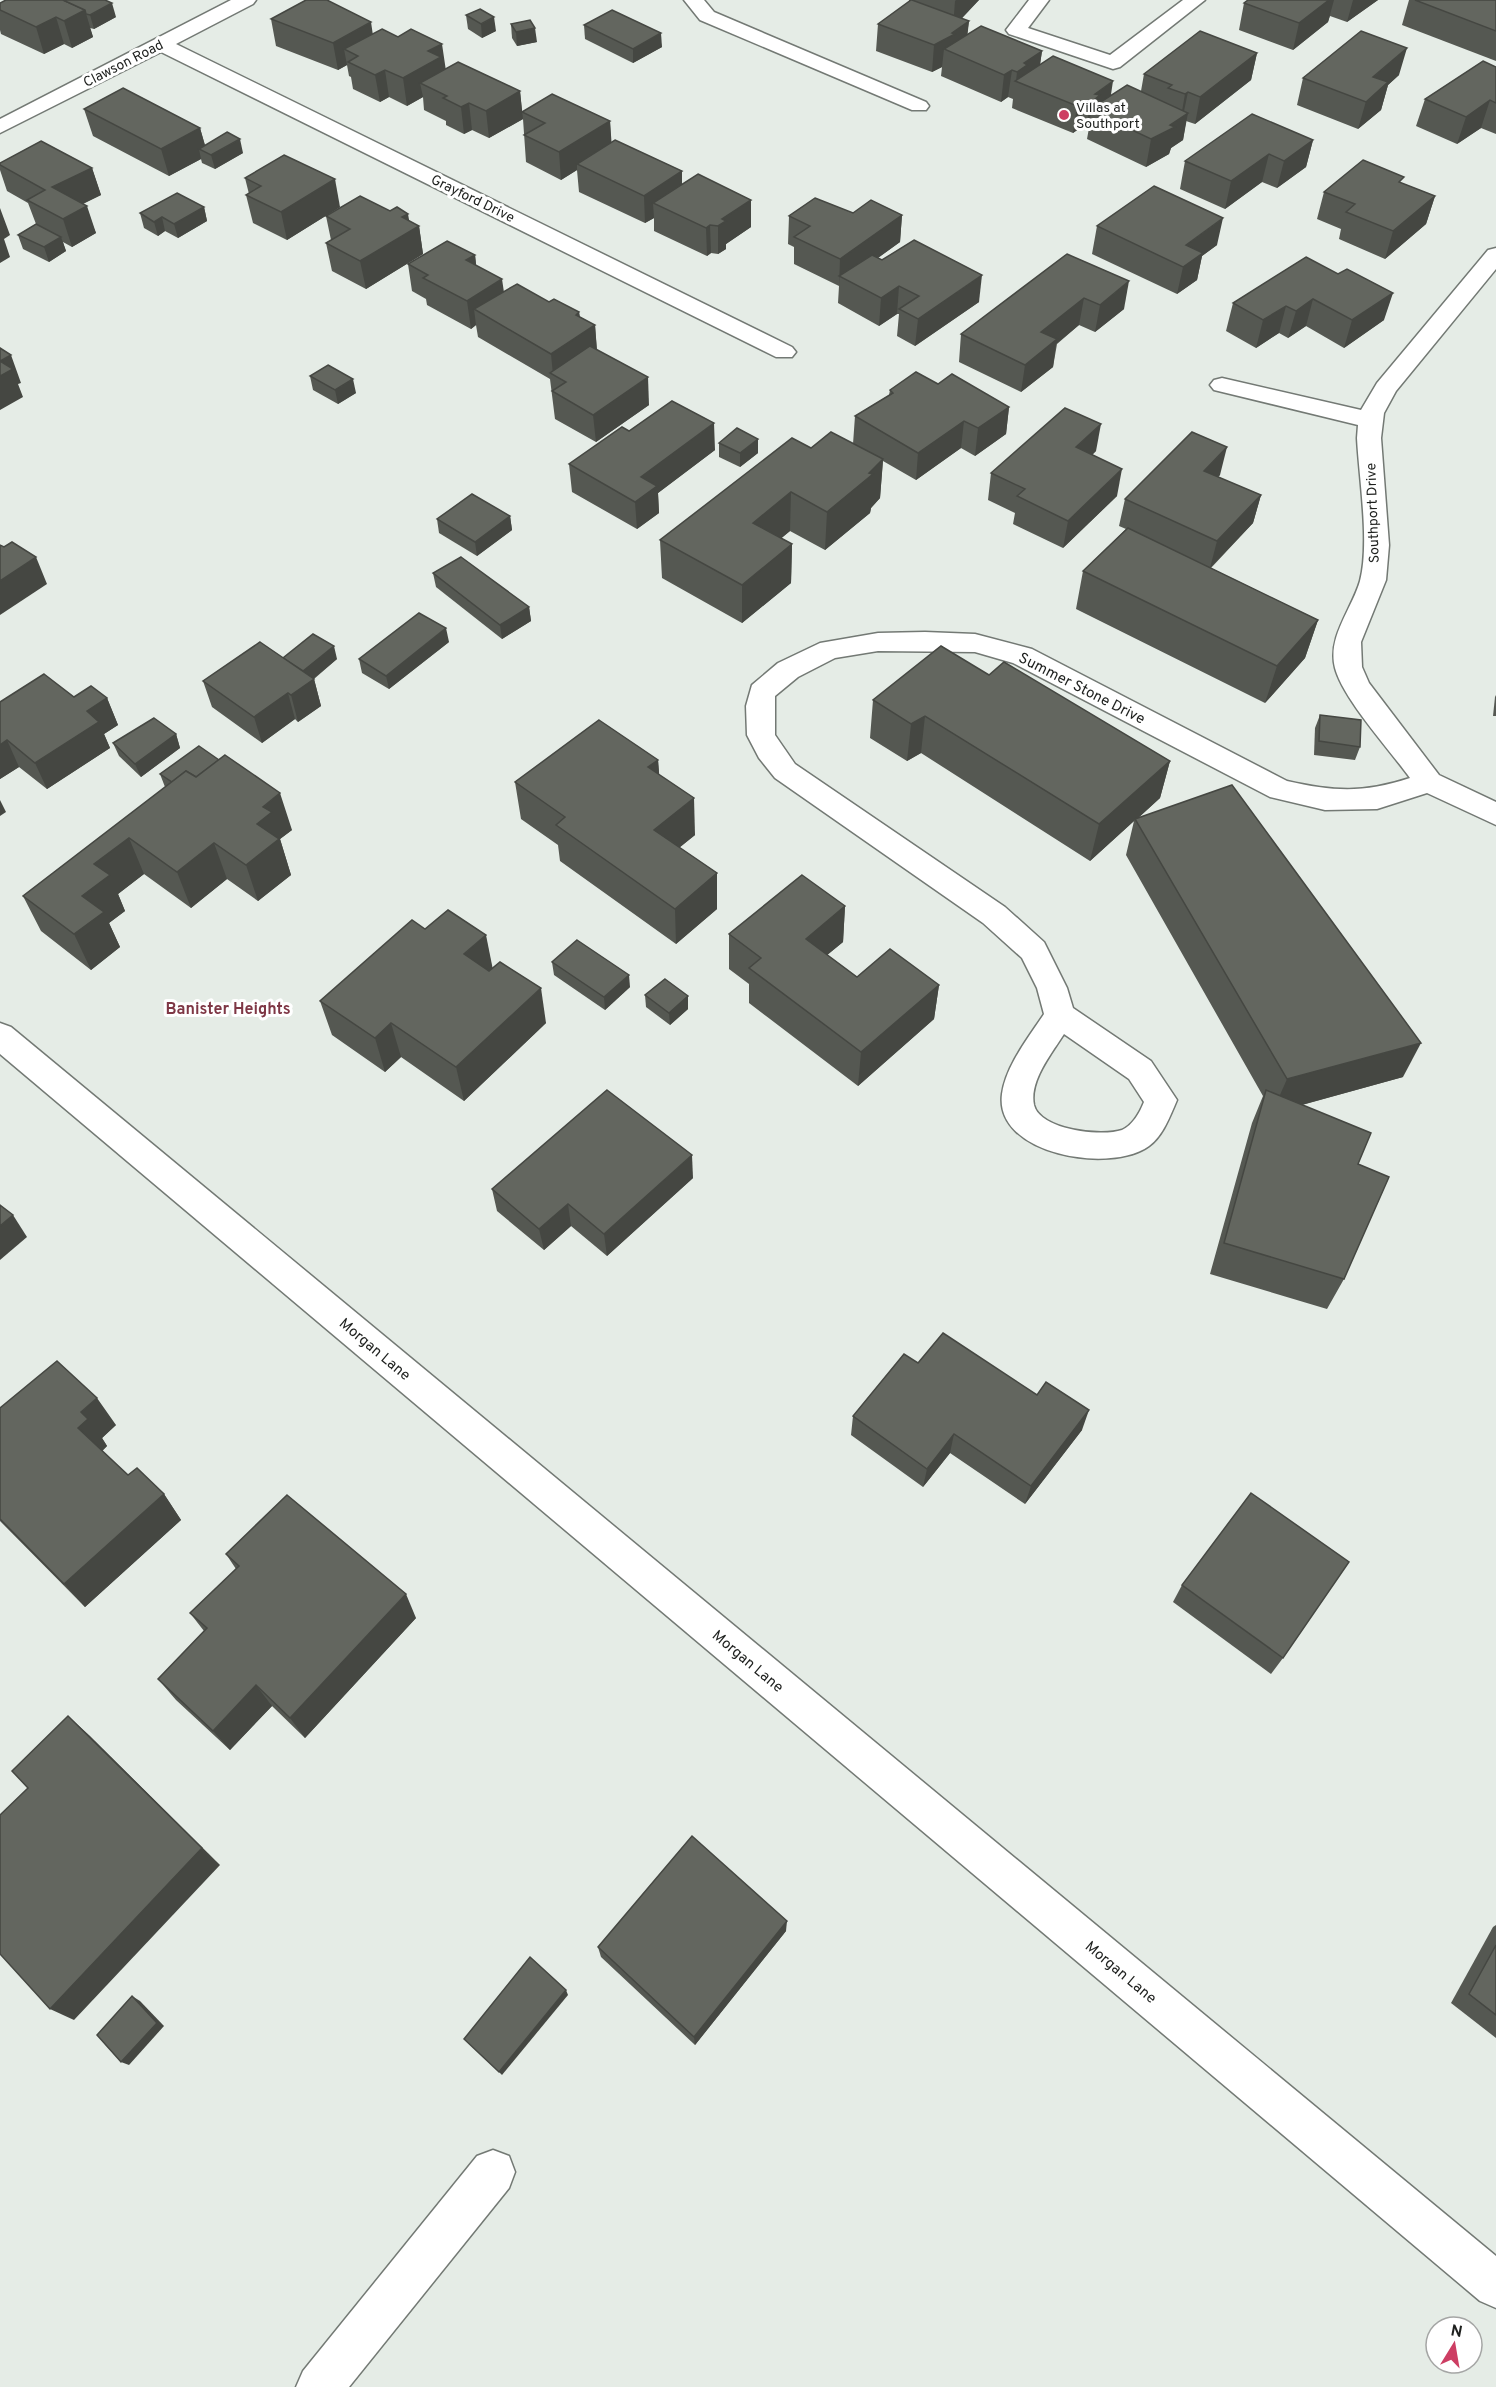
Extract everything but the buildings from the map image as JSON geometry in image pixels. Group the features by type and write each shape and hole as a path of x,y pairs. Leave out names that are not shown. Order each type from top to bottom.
{"street":[{"name":"Clawson Road","path":"0,127 246,0"},
{"path":"694,0 707,15 919,106"},
{"path":"1039,0 1016,30 1113,63 1195,0"},
{"name":"Grayford Drive","path":"161,44 784,352"},
{"name":"Southport Drive","path":"1429,782 1357,687 1348,667 1348,642 1373,580 1376,545 1371,420 1385,388 1496,255"},
{"path":"1222,385 1371,420"},
{"name":"Summer Stone Drive","path":"1060,1015 1052,988 1034,950 994,915 784,771 765,748 757,722 762,692 788,670 829,650 878,642 975,643 1022,656 1280,790 1324,800 1377,799 1429,782"},
{"path":"1429,782 1496,814"},
{"path":"1060,1015 1140,1070 1161,1100 1153,1119 1133,1140 1099,1148 1058,1140 1025,1123 1017,1104 1021,1080 1060,1015"},
{"name":"Morgan Lane","path":"0,1036 1496,2285"},
{"path":"319,2387 493,2172"}],"place":[{"name":"Villas at Southport","path":"1064,115"}],"district":[{"name":"Banister Heights","path":"228,1008"}]}
